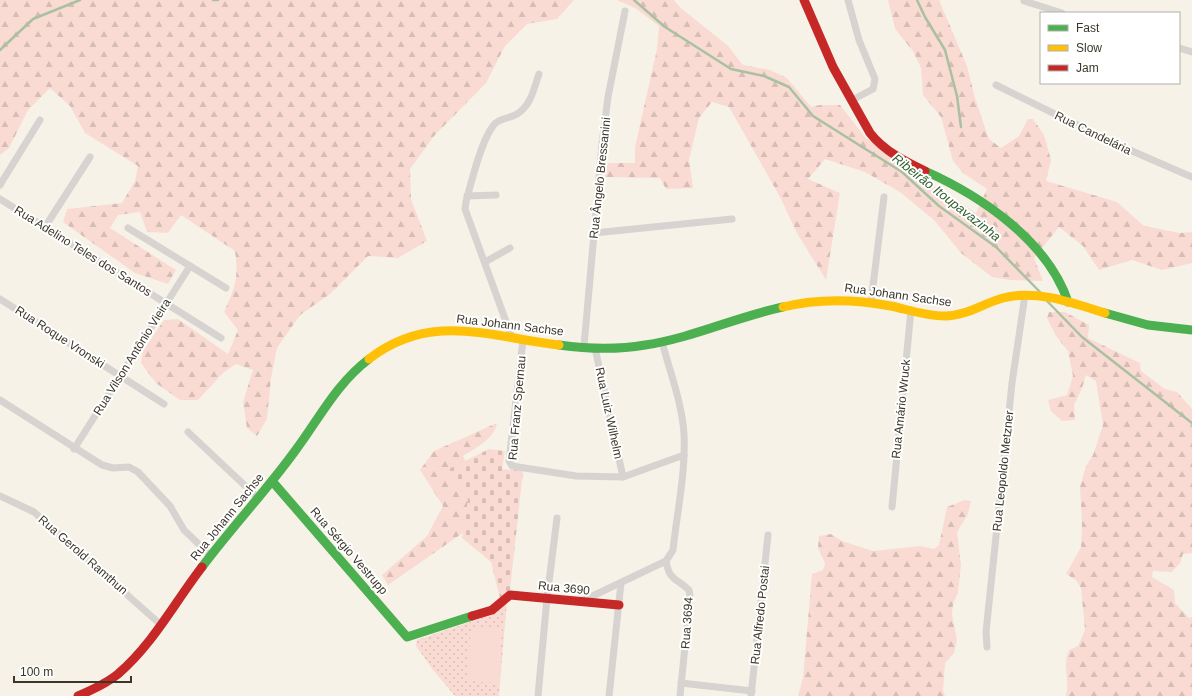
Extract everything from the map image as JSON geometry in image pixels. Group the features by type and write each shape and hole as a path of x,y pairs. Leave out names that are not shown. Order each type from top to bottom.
{"street":[{"path":"804,0 833,67 874,139 888,151 916,167 962,188 1006,221 1032,244 1055,271 1066,289 1068,302"},
{"path":"848,0 859,40 876,80 873,89 852,100"},
{"path":"1024,1 1059,12"},
{"name":"Rua Ângelo Bressanini","path":"584,346 602,144 608,97 625,11"},
{"path":"1180,48 1192,52"},
{"path":"512,338 466,210 467,196 486,139 492,127 497,122 517,114 524,109 531,98 539,74"},
{"name":"Rua Candelária","path":"996,85 1123,147 1192,177"},
{"path":"0,185 40,120"},
{"path":"45,227 90,157"},
{"path":"467,196 496,195"},
{"path":"872,302 884,196"},
{"name":"Rua Adelino Teles dos Santos","path":"0,199 220,338"},
{"path":"594,233 732,219"},
{"path":"128,228 226,288"},
{"path":"484,262 510,248"},
{"name":"Rua Vilson Antônio Vieira","path":"74,449 190,266"},
{"name":"Rua Johann Sachse","path":"78,696 100,686 117,674 142,648 210,555 272,481 353,371 378,353 409,337 434,331 457,330 523,340 595,348 622,348 690,336 759,312 800,302 837,299 872,302 943,316 971,311 1009,295 1024,295 1068,302 1141,324 1163,328 1192,330"},
{"name":"Rua Leopoldo Metzner","path":"986,647 986,632 1012,383 1024,295"},
{"name":"Rua Roque Vronski","path":"0,299 164,404"},
{"name":"Rua Amário Wruck","path":"892,507 911,310"},
{"name":"Rua Franz Spernau","path":"523,340 510,464 512,466 576,476 623,478 684,456"},
{"path":"580,602 666,561 673,550 684,456 681,410 662,342"},
{"name":"Rua Luiz Wilhelm","path":"595,348 623,478"},
{"path":"0,400 74,449 102,465 113,468 129,467 138,472 170,506 184,530 210,555"},
{"path":"188,432 258,498"},
{"name":"Rua Sérgio Vestrupp","path":"272,481 407,637 492,610 507,596"},
{"name":"Rua Gerold Ramthun","path":"0,496 34,512 160,624"},
{"path":"538,696 547,598 557,518"},
{"name":"Rua Alfredo Postai","path":"752,693 768,535"},
{"name":"Rua 3694","path":"666,561 668,572 675,581 689,590 690,596 680,696"},
{"path":"609,696 621,583"},
{"name":"Rua 3690","path":"507,596 547,598 619,605"},
{"path":"681,683 752,693"}],"green space":[{"path":"0,0 574,0 557,19 527,24 505,46 486,83 434,136 410,169 411,199 427,241 398,258 368,256 330,294 300,315 277,348 271,378 267,419 257,436 247,428 243,402 253,370 236,364 224,372 198,400 180,400 156,383 141,363 143,351 164,320 178,319 228,354 238,330 224,312 235,282 237,268 235,251 181,215 168,233 147,232 140,212 118,215 110,228 176,270 168,284 135,273 63,222 67,209 122,203 135,181 138,166 85,133 70,106 50,88 28,110 9,148 0,155"},
{"path":"617,0 674,0 682,9 727,45 743,65 770,70 787,78 811,107 820,105 840,105 865,137 899,163 976,213 987,189 963,173 953,161 941,117 923,95 921,68 913,51 895,29 888,0 939,0 967,66 975,98 989,139 1001,148 1019,136 1028,119 1033,119 1044,135 1051,160 1046,181 1117,202 1144,226 1180,233 1192,232 1192,263 1162,270 1132,260 1099,270 1083,246 1059,227 1034,258 1043,281 1010,280 992,277 961,253 934,220 900,192 865,172 825,159 808,179 840,193 826,280 797,233 780,197 729,107 712,102 699,118 689,160 693,188 666,189 660,178 605,177 606,163 635,163 635,147 657,49 659,26 635,8"},
{"path":"1049,312 1065,312 1089,325 1088,338 1140,363 1141,371 1165,389 1177,392 1192,409 1192,553 1183,554 1180,563 1172,572 1153,571 1152,577 1174,590 1175,603 1189,618 1192,617 1192,696 1066,696 1067,656 1069,650 1078,646 1085,630 1081,588 1076,580 1066,574 1081,547 1082,524 1080,487 1086,466 1093,455 1103,425 1096,381 1086,375 1074,405 1075,420 1062,421 1051,411 1048,400 1067,395 1073,376 1068,351 1056,336 1047,318"},
{"path":"497,423 489,438 463,456 474,479 467,530 388,585 382,575 427,536 443,506 420,470 434,451"},
{"path":"489,449 505,451 502,469 523,471 510,590 500,598 491,562 462,538 468,499 445,471"},
{"path":"965,500 971,501 968,514 957,532 961,565 958,593 953,604 952,614 957,640 954,653 945,663 943,691 945,696 798,696 803,678 812,574 823,570 825,563 818,548 819,536 831,534 842,541 873,551 920,546 934,549 939,545 947,507"},
{"path":"507,600 499,696 455,696 433,670 416,646 417,640 476,620"},
{"path":"471,627 502,629 499,683 467,681"}],"waterway":[{"name":"Ribeirão Itoupavazinha","path":"0,50 33,19 80,0"},
{"name":"Ribeirão Itoupavazinha","path":"213,0 218,0"},
{"name":"Ribeirão Itoupavazinha","path":"634,0 665,27 731,69 764,76 789,87 813,116 902,172 939,206 996,247 1041,293"},
{"path":"917,0 925,17 945,50 957,96 961,127"},
{"name":"Ribeirão Itoupavazinha","path":"1047,301 1082,337 1192,423"}],"traffic: fast":[{"path":"925,171 968,193 990,207 1029,240 1045,259 1058,280 1068,302"},
{"path":"559,345 602,348 623,348 645,345 680,338 748,316 783,307"},
{"path":"1105,313 1148,325 1192,330"},
{"path":"202,567 284,466 337,391 347,379 369,359"},
{"path":"272,481 407,637 472,616"}],"traffic: slow":[{"path":"783,307 810,302 837,300 864,302 891,306 925,314 945,316 968,312 1003,298 1028,295 1054,298 1105,313"},
{"path":"369,359 392,344 415,335 438,331 485,333 559,345"}],"traffic: jam":[{"path":"804,0 833,67 870,133 889,151 925,171"},
{"path":"78,696 109,680 131,662 153,636 202,567"},
{"path":"472,616 492,610 510,595 619,605"}]}
